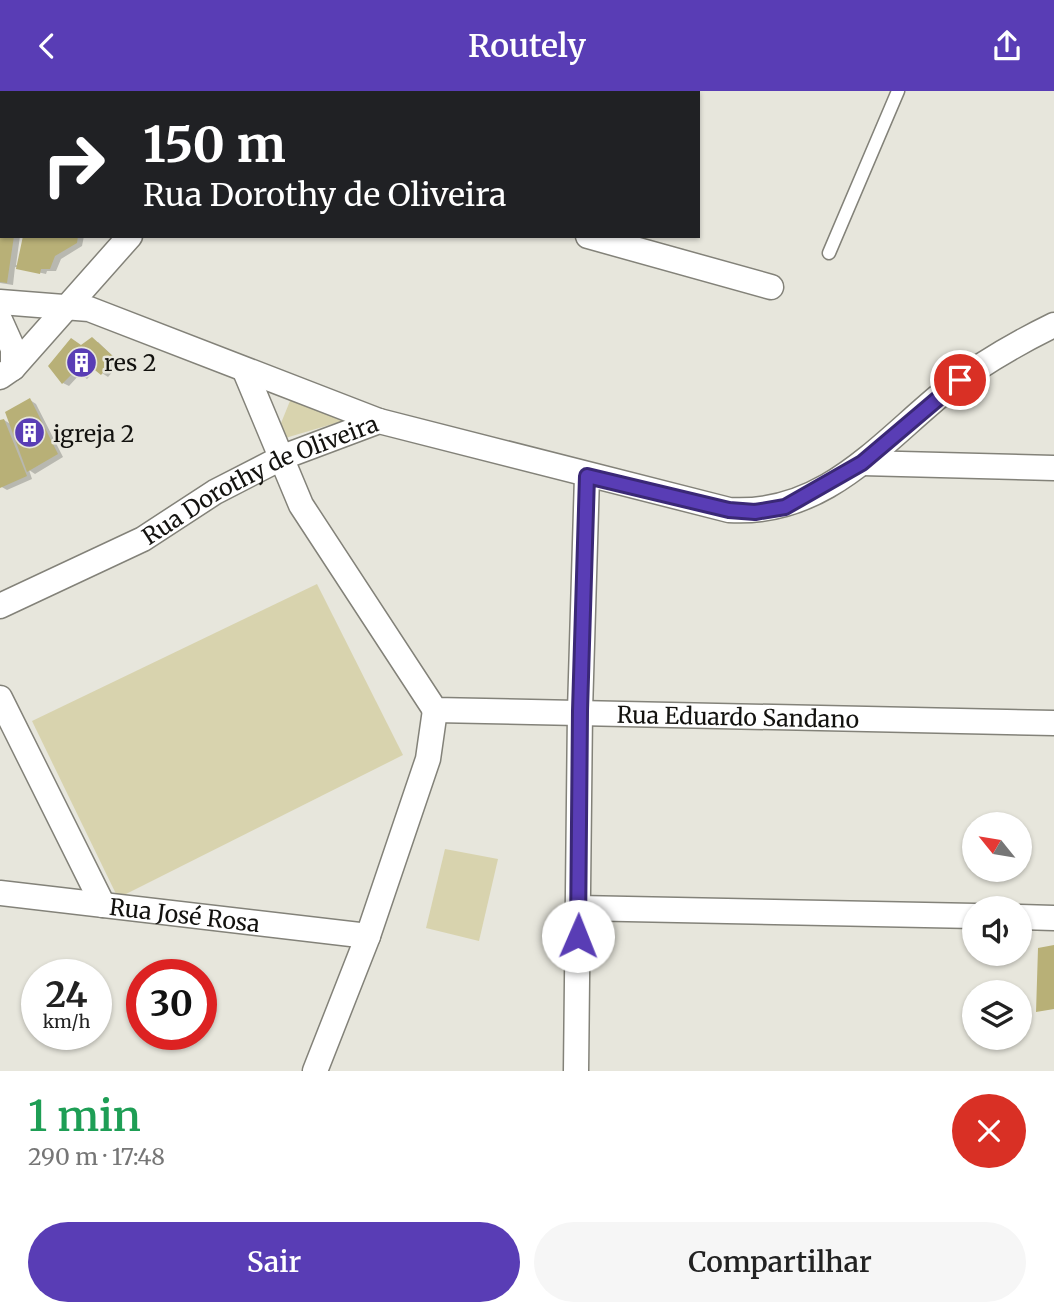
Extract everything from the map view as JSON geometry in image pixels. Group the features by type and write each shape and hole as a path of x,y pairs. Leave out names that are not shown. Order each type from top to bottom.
{"street":[{"path":"7,372 128,238"},
{"path":"595,238 771,286"},
{"path":"0,302 89,309 379,421"},
{"path":"0,320 13,349 7,372"},
{"name":"Rua Dorothy de Oliveira","path":"0,606 143,539 215,492 283,457 379,421 729,510 755,512 785,507 862,463 944,392 993,356 1054,325"},
{"path":"245,371 301,505 435,710 428,759 368,936 315,1071"},
{"path":"862,463 1054,468"},
{"path":"576,1071 580,711 587,476"},
{"path":"0,698 103,905"},
{"name":"Rua Eduardo Sandano","path":"435,710 1054,723"},
{"name":"Rua José Rosa","path":"0,893 368,936"},
{"path":"578,908 962,916"},
{"path":"1032,917 1054,918"}],"lane":[{"path":"829,253 898,91"}],"shaded area":[{"path":"292,396 346,420 282,439 279,428"},
{"path":"317,584 403,755 118,898 32,721"},
{"path":"445,849 498,859 479,941 426,928"}],"building":[{"path":"0,238 14,238 7,283 0,282"},
{"path":"23,238 78,238 77,243 55,256 50,269 41,269 40,274 16,269"},
{"name":"res 2","path":"92,337 115,358 101,375 90,366 80,377 74,372 62,384 48,366 71,338 81,345"},
{"name":"igreja 2","path":"30,398 58,454 27,472 5,412"},
{"path":"4,419 27,476 0,488 0,420"},
{"path":"1054,945 1054,1009 1036,1012 1038,948"}],"place":[{"name":"res 2","path":"81,362"},
{"name":"igreja 2","path":"30,433"}],"route":[{"path":"578,936 580,711 587,476 729,510 755,512 785,507 835,481 862,463 960,380"}]}
